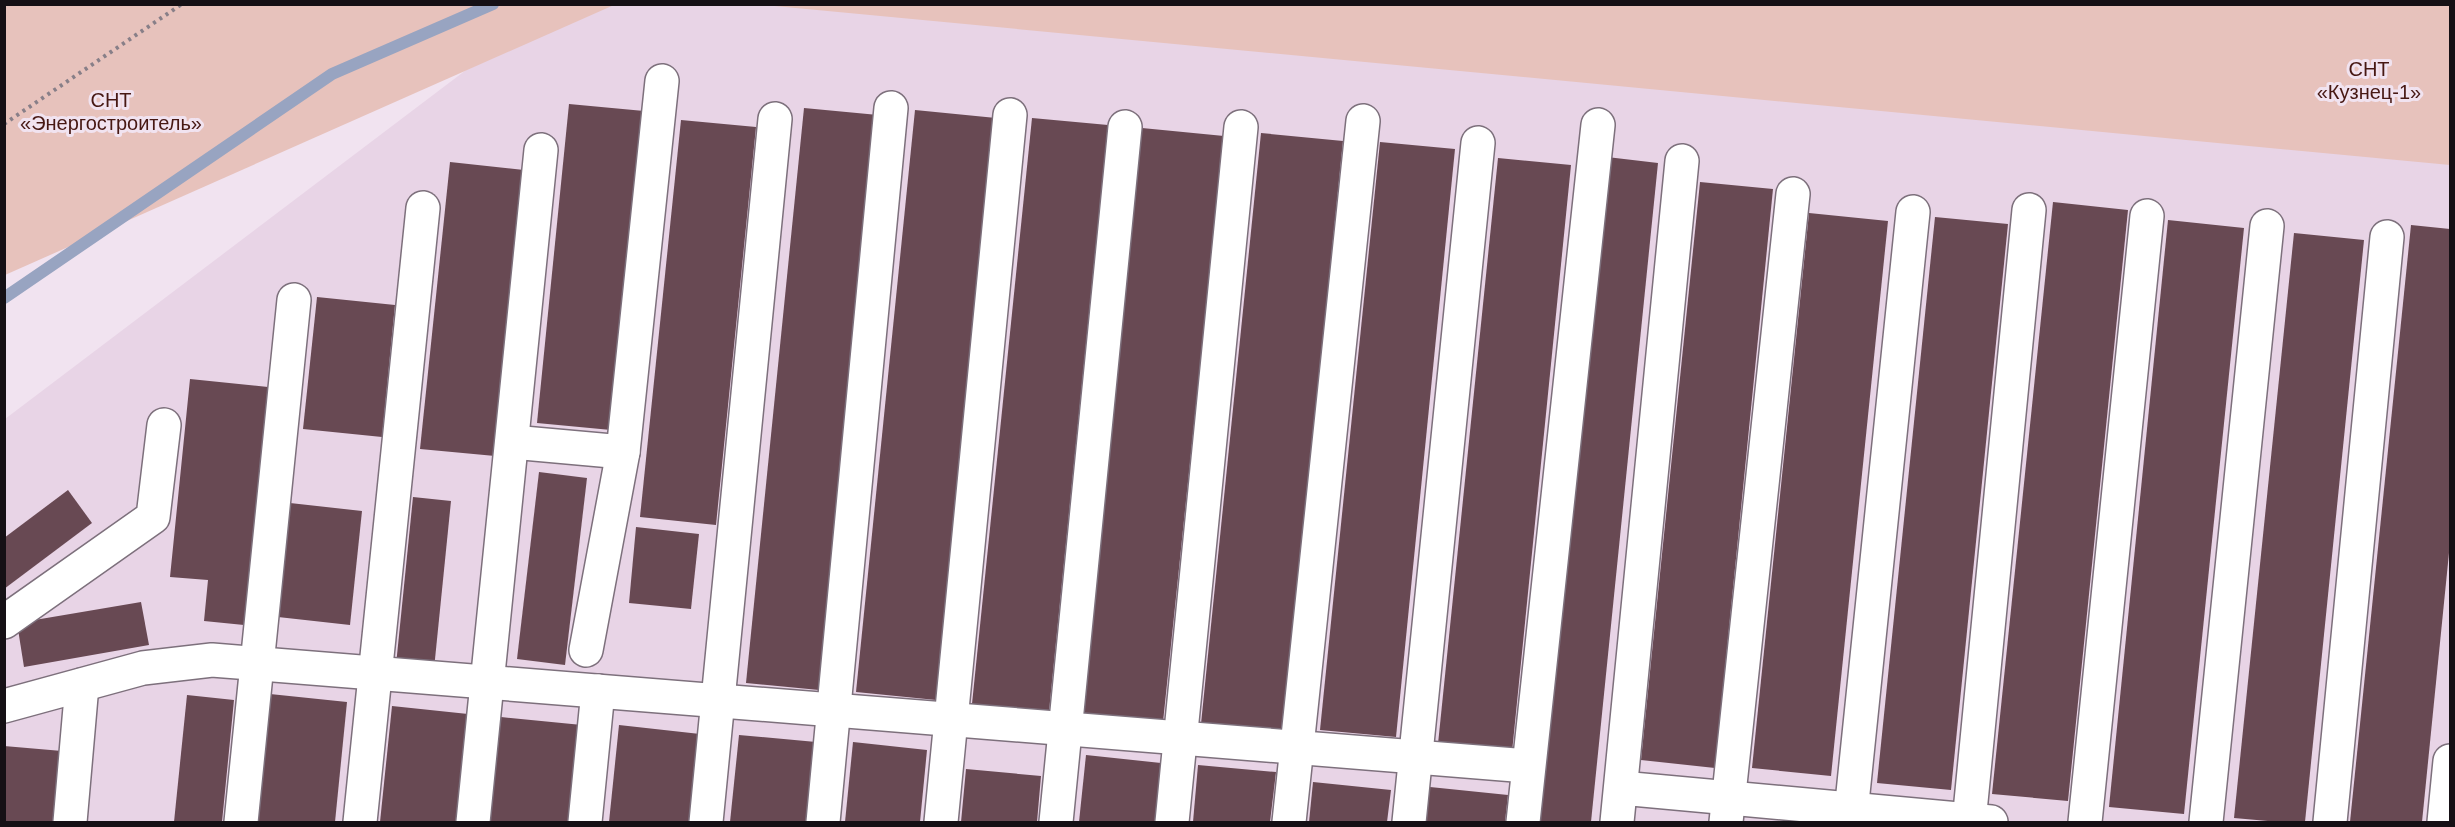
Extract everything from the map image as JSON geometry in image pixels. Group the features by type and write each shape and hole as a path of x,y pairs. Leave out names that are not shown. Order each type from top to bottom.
{"lane":[{"path":"586,650 623,452 662,81"},
{"path":"823,822 891,108"},
{"path":"941,822 1010,114"},
{"path":"705,822 775,119"},
{"path":"1289,822 1363,121"},
{"path":"1522,822 1598,125"},
{"path":"1056,822 1125,127"},
{"path":"1172,822 1241,127"},
{"path":"1409,822 1478,142"},
{"path":"473,822 541,150"},
{"path":"1617,822 1682,161"},
{"path":"1728,810 1793,194"},
{"path":"360,822 423,208"},
{"path":"1621,788 1728,810 1977,822 2029,210"},
{"path":"1850,816 1913,212"},
{"path":"2085,822 2147,216"},
{"path":"2206,822 2267,226"},
{"path":"2330,822 2387,237"},
{"path":"241,822 294,300"},
{"path":"4,622 153,517 164,425"},
{"path":"512,442 623,452"},
{"path":"4,706 143,668 212,660 1528,766"},
{"path":"70,822 82,685"},
{"path":"585,822 598,691"},
{"path":"2444,822 2451,760"}],"path":[{"path":"4,124 182,4"}],"shaded area":[{"path":"552,5 1285,5 2450,137 2450,822 5,822 5,419"}],"green space":[{"name":"СНТ «Энергостроитель»","path":"5,4 614,4 614,5 5,275"},
{"name":"СНТ «Кузнец-1»","path":"764,5 2450,5 2450,165"}],"building":[{"path":"569,104 644,111 611,430 537,423"},
{"path":"804,108 878,115 819,690 746,683"},
{"path":"915,110 996,118 936,700 856,692"},
{"path":"1032,118 1108,125 1049,712 972,704"},
{"path":"681,120 756,127 716,525 640,517"},
{"path":"1142,128 1224,136 1163,722 1082,713"},
{"path":"1261,133 1343,141 1283,732 1201,724"},
{"path":"1380,142 1455,149 1396,737 1320,730"},
{"path":"1607,157 1658,163 1591,822 1539,822"},
{"path":"1498,158 1571,165 1512,752 1438,744"},
{"path":"450,162 524,170 495,456 420,449"},
{"path":"1700,182 1773,189 1715,768 1641,760"},
{"path":"2053,202 2128,210 2068,801 1992,794"},
{"path":"1809,213 1888,221 1831,776 1752,768"},
{"path":"1935,217 2008,224 1951,790 1877,783"},
{"path":"2168,220 2244,228 2184,814 2109,807"},
{"path":"2411,225 2450,229 2450,543 2422,822 2350,822"},
{"path":"2294,233 2364,240 2305,822 2279,822 2234,818"},
{"path":"317,297 395,305 382,437 303,429"},
{"path":"190,379 268,387 244,625 204,621 208,580 170,577"},
{"path":"539,472 587,478 565,665 517,659"},
{"path":"68,490 92,523 4,589 4,538"},
{"path":"413,497 451,501 434,669 396,665"},
{"path":"290,503 362,511 350,625 278,617"},
{"path":"636,527 699,534 691,609 629,603"},
{"path":"141,602 149,645 24,667 17,623"},
{"path":"270,694 347,702 335,822 257,822"},
{"path":"187,695 234,700 222,822 174,822"},
{"path":"392,706 468,714 457,822 380,822"},
{"path":"501,717 582,725 572,822 490,822"},
{"path":"619,725 700,734 691,822 609,822"},
{"path":"739,735 816,742 808,822 730,822"},
{"path":"853,742 927,750 920,822 845,822"},
{"path":"4,746 62,751 54,822 4,822"},
{"path":"1086,755 1161,763 1155,822 1079,822"},
{"path":"1198,765 1276,772 1270,822 1193,822"},
{"path":"966,769 1041,776 1037,822 961,822"},
{"path":"1313,782 1391,790 1387,822 1309,822"},
{"path":"1430,787 1508,795 1505,822 1426,822"}],"waterway":[{"path":"4,298 332,74 493,4"}]}
